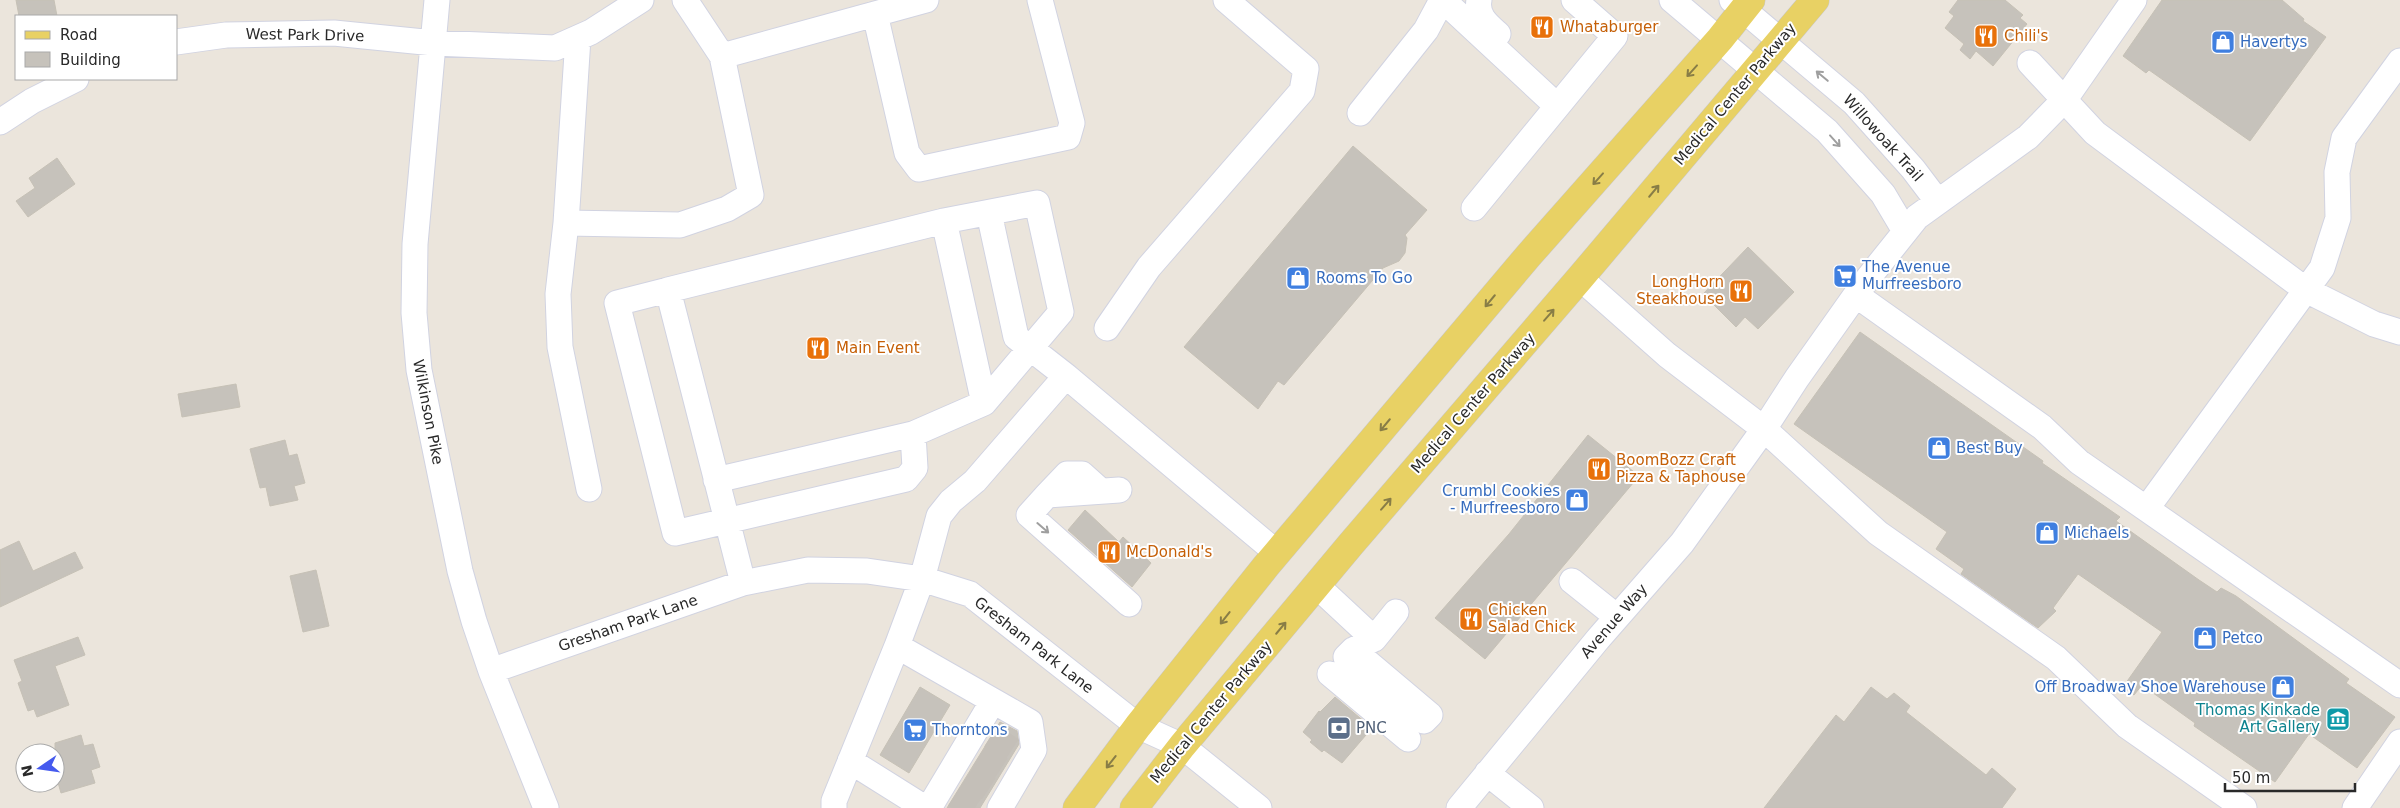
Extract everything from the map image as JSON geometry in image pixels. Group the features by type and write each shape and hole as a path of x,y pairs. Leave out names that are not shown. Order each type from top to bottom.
{"main road":[{"name":"Medical Center Parkway","path":"1134,808 1182,746 1815,0"},
{"path":"1077,808 1138,726 1277,553 1529,255 1720,39 1742,3"}],"street":[{"name":"Wilkinson Pike","path":"437,0 415,244 415,341 423,396 460,571 491,671 546,808"},
{"name":"West Park Drive","path":"178,42 226,35 277,32 334,33 434,44 554,48 592,32 641,0"},
{"path":"566,223 680,225 727,209 751,195 722,56 685,0"},
{"path":"722,56 926,0"},
{"path":"875,14 907,153 919,169 1068,137 1072,123 1040,0"},
{"path":"1106,328 1149,267 1302,91 1306,69 1226,0"},
{"path":"1360,114 1426,30 1442,0 1548,99"},
{"path":"1478,0 1477,8 1484,21 1544,76 1548,99"},
{"path":"1474,208 1548,99 1615,36 1574,0"},
{"path":"1672,0 1827,131 1883,194 1905,231"},
{"name":"Avenue Way","path":"1458,808 1682,542 1764,429 1797,378 1856,295 1905,231 1917,217 2028,137 2065,99 2134,0"},
{"name":"Willowoak Trail","path":"1742,3 1780,41 1854,103 1913,169 1938,202"},
{"path":"578,38 566,223 558,294 560,347 589,489"},
{"path":"2147,508 2322,268 2338,218 2336,172 2344,138 2400,61"},
{"path":"2030,63 2095,133 2306,290 2374,324 2400,332"},
{"path":"0,122 32,101 74,80"},
{"path":"716,480 914,434 984,403 1061,312 1037,202 944,221 618,303 675,533 906,479 916,468 914,434"},
{"path":"988,212 1016,336 1277,553"},
{"path":"944,221 984,403"},
{"path":"1580,278 1667,355 1764,429 1878,533 2056,658 2126,726 2244,808"},
{"path":"668,290 743,583"},
{"path":"1856,295 2042,427 2079,462 2400,685"},
{"path":"834,808 834,801 922,579 939,516 951,501 975,481 1066,376"},
{"path":"1110,491 1047,495 1029,515 1129,604"},
{"name":"Gresham Park Lane","path":"491,671 743,583 808,570 867,571 922,579 970,594 1138,726 1182,746 1259,808"},
{"path":"1572,581 1617,617"},
{"path":"1317,586 1348,657 1416,730"},
{"path":"1348,657 1396,612"},
{"path":"897,646 1030,722 1034,750 1008,780"},
{"path":"962,766 993,701"},
{"path":"2355,808 2400,742"},
{"path":"850,761 925,808"},
{"path":"1487,773 1531,808"}],"building":[{"path":"16,0 54,0 57,15 19,15"},
{"name":"Chili's","path":"1958,0 2005,0 2023,15 2020,18 2027,24 1993,66 1976,51 1970,59 1960,50 1964,44 1945,28 1954,16 1949,12"},
{"path":"2162,0 2282,0 2304,19 2303,21 2326,37 2250,141 2149,70 2146,73 2123,56"},
{"path":"1353,146 1427,210 1405,235 1407,238 1405,253 1399,261 1383,268 1284,385 1278,381 1258,409 1184,347"},
{"path":"57,158 75,184 28,217 16,201 35,188 29,178"},
{"path":"1748,247 1794,292 1758,329 1745,317 1736,327 1703,294"},
{"path":"1860,332 2120,517 2116,521 2199,580 2217,592 2221,588 2236,596 2349,679 2346,683 2395,717 2357,768 2309,734 2275,782 2194,726 2195,723 2142,685 2134,695 2123,687 2162,632 2078,574 2053,608 2056,611 2038,628 1961,574 1964,569 1936,549 1947,532 1794,424"},
{"path":"236,384 240,407 182,417 178,394"},
{"path":"1588,435 1639,476 1485,659 1435,618 1509,534"},
{"path":"285,440 289,456 297,454 305,483 294,486 298,500 270,506 266,487 260,488 250,449"},
{"name":"McDonald's","path":"1085,510 1119,542 1123,537 1151,563 1132,587 1068,530"},
{"path":"19,541 33,571 75,552 83,568 0,607 0,550"},
{"path":"316,570 329,626 303,632 290,576"},
{"path":"78,637 85,655 55,666 69,705 37,717 34,709 28,711 18,683 22,681 14,660"},
{"name":"Thorntons","path":"920,687 950,705 909,773 880,755"},
{"path":"1871,687 1887,699 1894,693 1910,706 1906,712 1986,775 1992,768 2016,789 2002,808 1764,808 1836,715 1844,722"},
{"name":"PNC","path":"1335,697 1372,728 1342,763 1324,750 1322,752 1310,742 1312,740 1303,732 1319,711"},
{"name":"Thorntons","path":"1000,722 1017,731 1019,744 980,808 947,808"},
{"path":"81,735 84,746 93,744 100,767 91,770 95,783 65,792 65,743 55,743"}],"tunnel":[{"path":"991,736 1014,751"},
{"path":"980,755 1003,770"},
{"path":"968,775 991,790"},
{"path":"955,795 975,808"}],"place":[{"name":"Whataburger","path":"1542,27"},
{"name":"Chili's","path":"1986,36"},
{"name":"Havertys","path":"2223,42"},
{"name":"The Avenue Murfreesboro","path":"1845,276"},
{"name":"Rooms To Go","path":"1298,278"},
{"name":"LongHorn Steakhouse","path":"1741,291"},
{"name":"Main Event","path":"818,348"},
{"name":"Best Buy","path":"1939,448"},
{"name":"BoomBozz Craft Pizza & Taphouse","path":"1599,469"},
{"name":"Crumbl Cookies - Murfreesboro","path":"1577,500"},
{"name":"Michaels","path":"2047,533"},
{"name":"McDonald's","path":"1109,552"},
{"name":"Chicken Salad Chick","path":"1471,619"},
{"name":"Petco","path":"2205,638"},
{"name":"Off Broadway Shoe Warehouse","path":"2283,687"},
{"name":"Thomas Kinkade Art Gallery","path":"2338,719"},
{"name":"PNC","path":"1339,728"},
{"name":"Thorntons","path":"915,730"}]}
